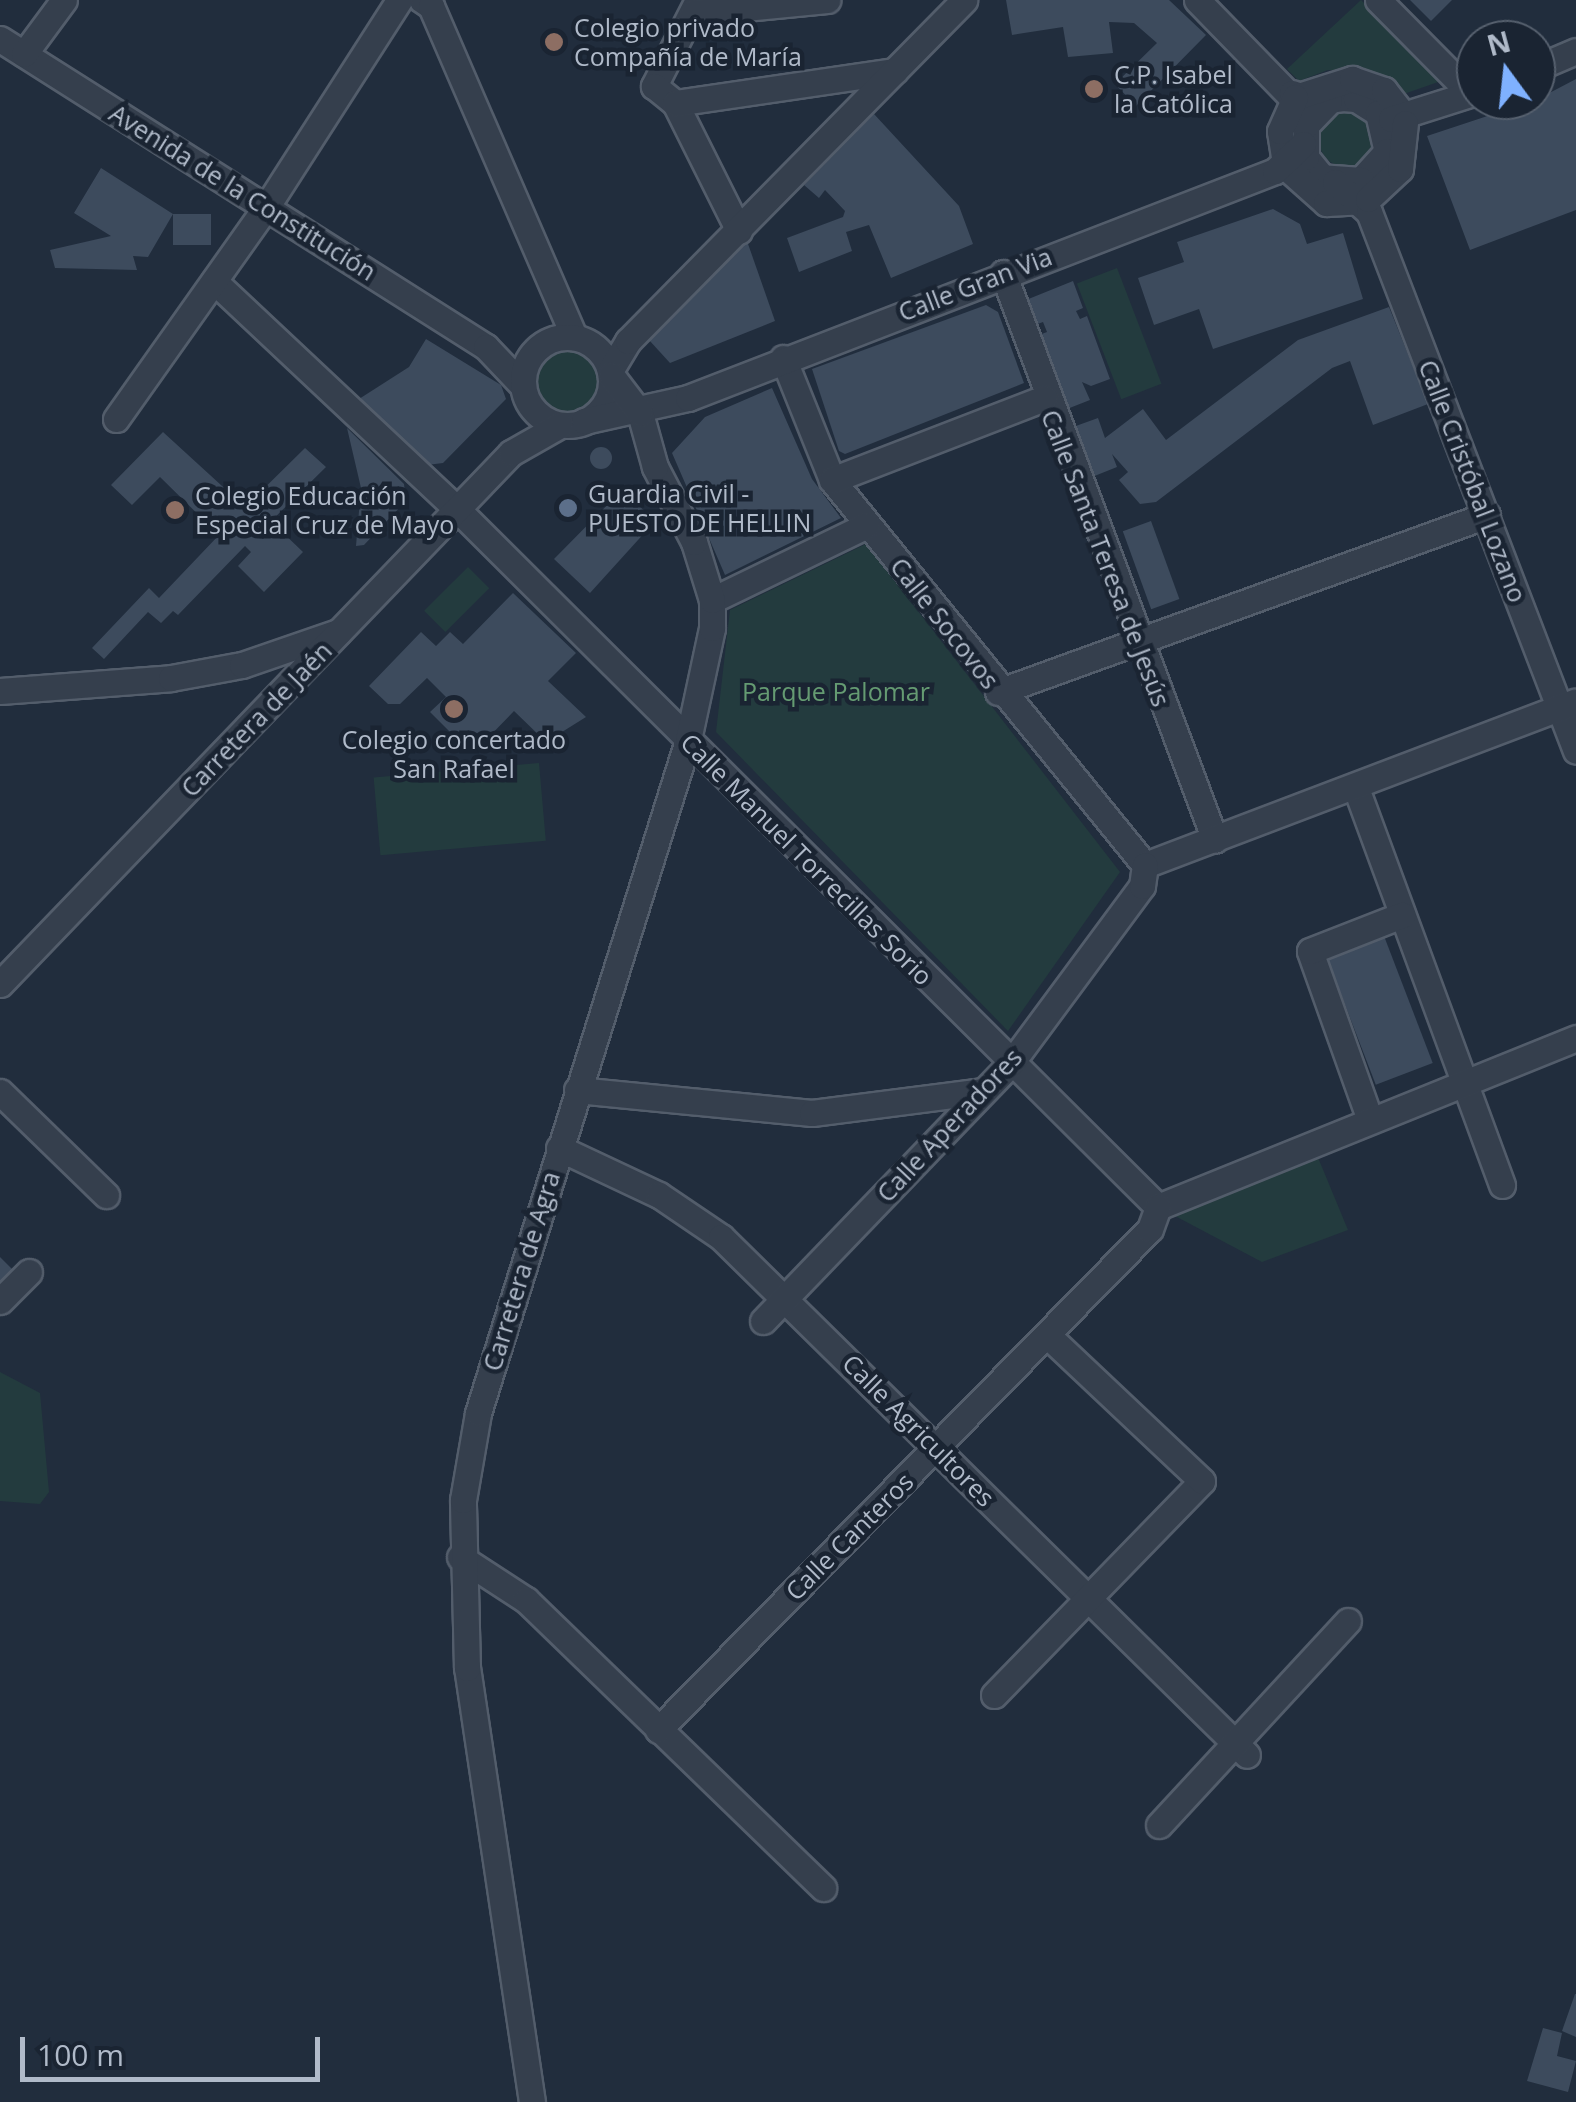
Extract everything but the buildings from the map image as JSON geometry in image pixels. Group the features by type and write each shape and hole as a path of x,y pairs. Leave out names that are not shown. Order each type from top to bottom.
{"street":[{"path":"24,54 64,0"},
{"path":"116,420 267,206 399,0"},
{"name":"Carretera de Agra","path":"422,0 431,6 556,300 640,413 655,467 694,542 712,600 707,667 688,740 478,1414 460,1557 467,1668 532,2102"},
{"path":"739,231 675,102 654,86 696,6 826,0"},
{"path":"580,422 600,410 602,364 739,231 964,0"},
{"path":"1197,0 1295,95 1304,134 1326,178 1366,204"},
{"path":"1378,0 1456,76"},
{"name":"Avenida de la Constitución","path":"0,39 486,346 528,398 580,422"},
{"path":"675,102 895,70"},
{"path":"1352,80 1384,90 1403,125 1400,169 1366,204 1326,203 1283,168 1280,132 1295,95 1352,80"},
{"path":"1295,95 1329,101 1356,99 1403,125"},
{"path":"1283,168 1329,101"},
{"path":"1366,204 1373,174 1403,125 1456,101"},
{"path":"1283,168 1326,178 1373,174"},
{"name":"Calle Gran Via","path":"580,422 640,413 683,400 783,358 1283,168"},
{"name":"Calle Cristóbal Lozano","path":"1366,204 1487,514 1568,705 1576,751"},
{"name":"Calle Santa Teresa de Jesús","path":"1003,273 1046,398 1215,840"},
{"name":"Calle Manuel Torrecillas Sorio","path":"214,281 458,510 1158,1208"},
{"name":"Carretera de Jaén","path":"511,453 538,350 556,300"},
{"name":"Avenida de la Constitución","path":"486,346 538,350"},
{"path":"538,350 602,364 683,400 667,423 655,467"},
{"name":"Calle Socovos","path":"783,358 832,480 998,692 1145,864"},
{"path":"832,480 1046,398"},
{"name":"Carretera de Agra","path":"580,422 624,435 655,467"},
{"name":"Carretera de Jaén","path":"0,984 511,453 580,422"},
{"path":"998,692 1487,514"},
{"path":"712,600 867,526"},
{"path":"0,692 171,678 242,665 342,630"},
{"path":"1145,864 1356,788 1568,705"},
{"path":"1356,788 1460,1080 1502,1185"},
{"name":"Calle Aperadores","path":"763,1321 1011,1063 1142,886 1145,864"},
{"path":"1370,1117 1310,950 1402,915"},
{"path":"1158,1208 1460,1080 1576,1038"},
{"path":"577,1090 812,1112 984,1092"},
{"path":"0,1092 106,1195"},
{"name":"Calle Agricultores","path":"559,1148 659,1195 706,1226 785,1298 1242,1750"},
{"name":"Calle Canteros","path":"658,1730 1150,1229 1158,1208"},
{"path":"0,1302 29,1272"},
{"path":"994,1695 1202,1482 1047,1335"},
{"path":"460,1557 526,1600 823,1888"},
{"path":"1159,1826 1242,1750 1348,1621"}],"green space":[{"path":"1361,0 1441,81 1401,95 1377,74 1328,70 1299,81 1287,69"},
{"path":"1346,113 1365,121 1373,140 1365,159 1346,167 1327,159 1319,140 1327,121"},
{"path":"1117,268 1161,384 1121,399 1077,283"},
{"path":"565,347 588,357 598,380 588,403 565,413 542,403 532,380 542,357"},
{"name":"Parque Palomar","path":"866,544 1120,872 1008,1031 716,732 730,610"},
{"path":"468,567 489,588 445,632 424,611"},
{"path":"539,763 546,841 380,855 374,777"},
{"path":"1312,1143 1348,1230 1262,1262 1158,1207"},
{"path":"0,1372 40,1393 49,1492 40,1504 0,1501"}],"place":[{"name":"Colegio privado Compañía de María","path":"554,42"},
{"name":"C.P. Isabel la Católica","path":"1094,89"},
{"name":"Guardia Civil - PUESTO DE HELLIN","path":"568,508"},
{"name":"Colegio Educación Especial Cruz de Mayo","path":"175,510"},
{"name":"Colegio concertado San Rafael","path":"454,709"}]}
